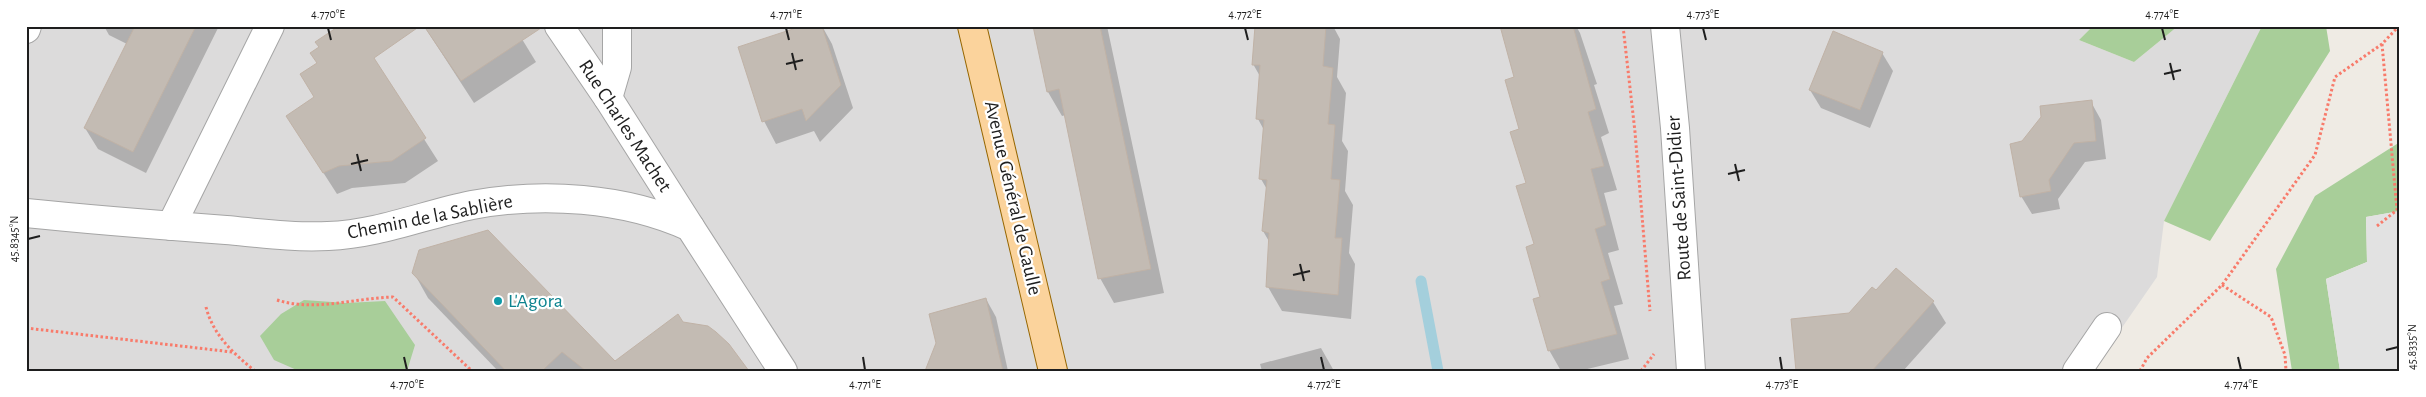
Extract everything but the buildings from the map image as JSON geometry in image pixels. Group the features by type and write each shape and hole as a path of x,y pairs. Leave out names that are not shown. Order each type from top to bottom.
{"main road":[{"name":"Avenue Général de Gaulle","path":"972,26 1053,371"}],"street":[{"path":"171,226 270,26"},
{"name":"Rue Charles Machet","path":"559,26 608,98 690,227"},
{"path":"608,98 617,67 616,26"},
{"name":"Route de Saint-Didier","path":"1666,26 1675,128 1691,371"},
{"name":"Chemin de la Sablière","path":"26,213 171,226 328,236 392,228 471,205 536,197 634,206 664,215 690,227"},
{"path":"690,227 783,371"},
{"path":"2076,371 2107,327"}],"path":[{"path":"1623,26 1651,318"},
{"path":"2140,371 2147,358 2222,284 2315,155 2335,77 2382,44 2399,26"},
{"path":"2377,226 2397,210 2382,44"},
{"path":"2222,284 2271,317 2285,355 2286,371"},
{"path":"277,300 291,305 325,305 365,298 392,297 472,371"},
{"path":"206,306 209,319 232,352 255,371"},
{"path":"26,328 232,352"},
{"path":"1641,371 1654,357 1653,347"}],"shaded area":[{"path":"26,26 2093,26 2079,40 2134,62 2178,26 2261,28 2164,221 2157,277 2092,371 26,371"},
{"path":"2400,211 2400,371 2340,371 2326,279 2367,262 2366,217"}],"green space":[{"path":"2093,26 2178,26 2134,62 2079,40"},
{"path":"2256,26 2326,26 2330,51 2210,241 2164,221 2261,28"},
{"path":"2400,142 2400,211 2366,217 2367,262 2326,279 2340,371 2292,371 2276,269 2315,196"},
{"path":"304,300 346,303 385,301 415,345 407,371 299,371 274,360 260,336 281,314"}],"waterway":[{"path":"1421,281 1438,371"}],"place":[{"name":"L'Agora","path":"498,301"}]}
